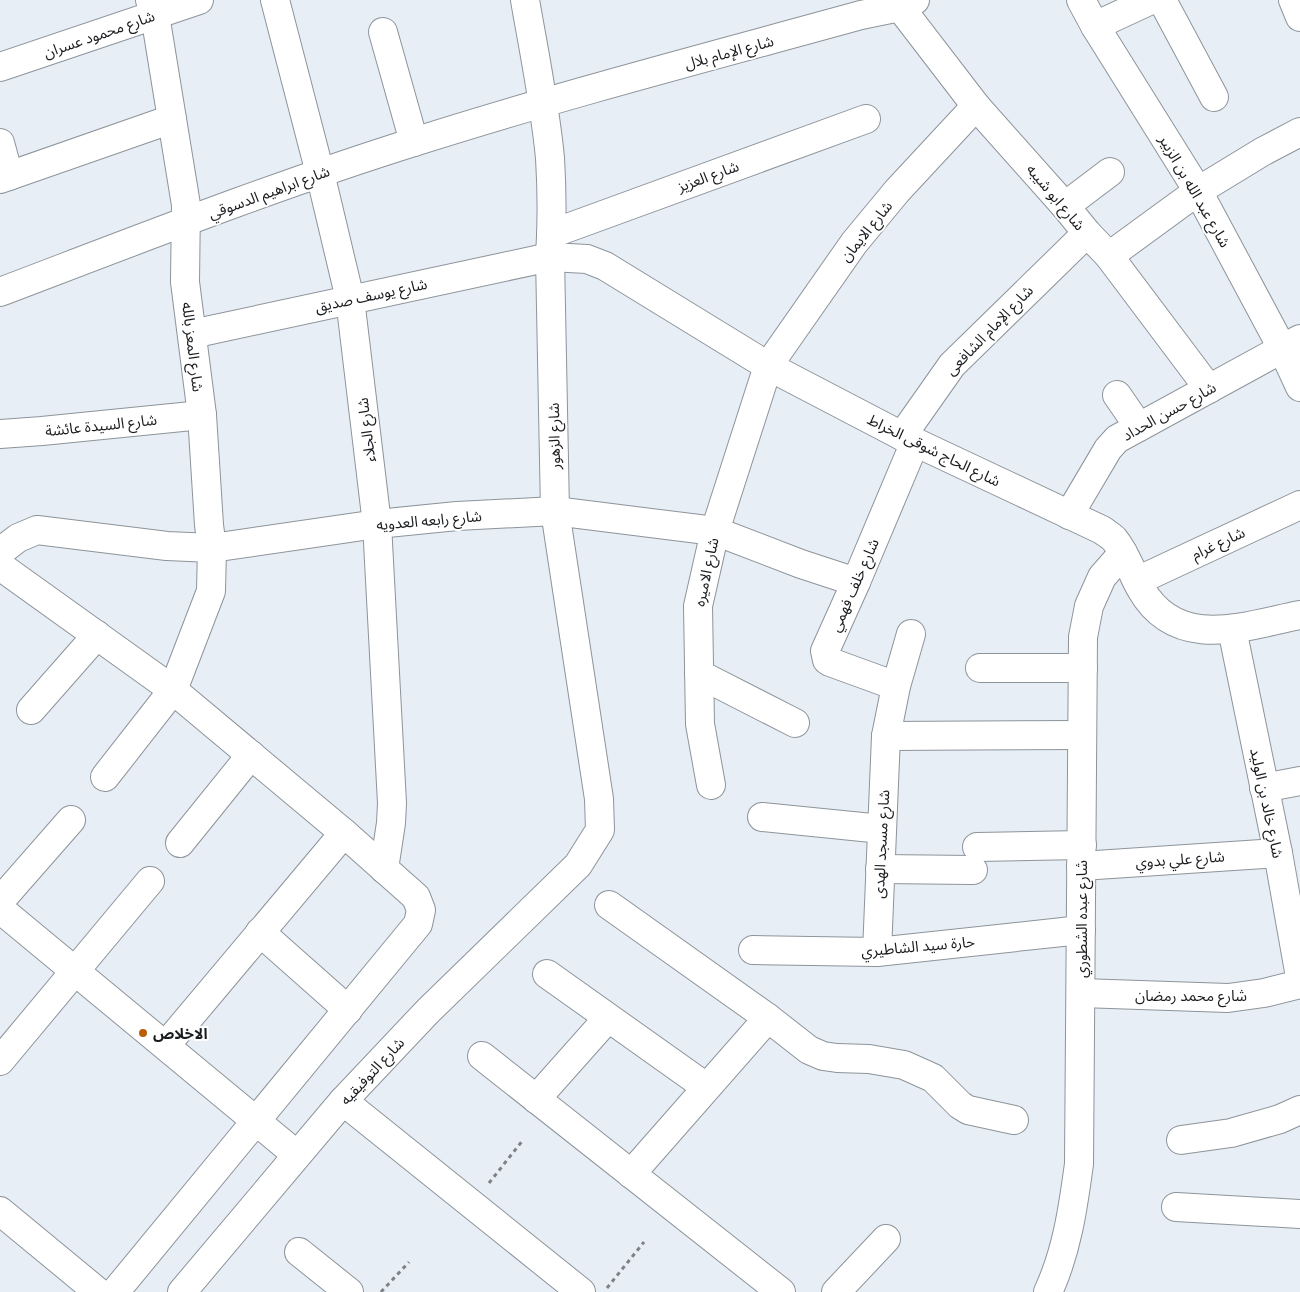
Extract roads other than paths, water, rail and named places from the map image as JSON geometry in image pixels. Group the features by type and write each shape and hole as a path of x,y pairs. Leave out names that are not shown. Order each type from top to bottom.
{"street":[{"name":"شارع محمود عسران","path":"0,67 152,8 199,0"},
{"name":"شارع الجلاء","path":"275,0 320,173 350,299 377,524 392,803 384,869"},
{"name":"شارع الزهور","path":"524,0 550,160 555,511 599,799 600,830 578,865"},
{"name":"شارع عبد الله بن الزبير","path":"1081,0 1095,26 1291,344 1300,387"},
{"path":"1095,26 1151,0"},
{"path":"1162,0 1214,96"},
{"path":"1293,0 1300,17"},
{"name":"شارع الإمام بلال","path":"542,103 856,8 908,4"},
{"name":"شارع ابو شيبه","path":"908,4 976,106 1065,206 1086,233 1109,256 1209,389"},
{"name":"شارع المعز بالله","path":"105,777 173,690 211,591 212,548 202,415 185,282 186,205 152,8"},
{"path":"384,32 414,142"},
{"name":"شارع ابراهيم الدسوقي","path":"0,292 320,173 542,103"},
{"name":"شارع الايمان","path":"768,366 854,243 897,191 976,106"},
{"path":"0,143 5,178 172,119"},
{"name":"شارع العزيز","path":"550,246 866,119"},
{"path":"1109,256 1198,191 1262,152 1300,132"},
{"path":"1065,206 1110,172"},
{"name":"شارع الإمام الشافعى","path":"909,439 952,365 1086,233"},
{"name":"شارع يوسف صديق","path":"192,334 350,299 550,246"},
{"name":"شارع الحاج شوقى الخراط","path":"550,246 605,266 768,366 909,439 1102,530 1114,539 1146,598 1159,612 1176,623 1194,629 1213,631 1300,615"},
{"name":"شارع حسن الحداد","path":"1069,515 1108,449 1117,439 1291,344"},
{"name":"شارع الاميره","path":"711,785 700,724 698,606 715,531 768,366"},
{"path":"1117,396 1139,427"},
{"name":"شارع السيدة عائشة","path":"0,434 202,415"},
{"name":"شارع خلف فهمي","path":"896,686 830,662 825,655 825,651 856,582 909,439"},
{"name":"شارع غرام","path":"1136,581 1300,505"},
{"name":"شارع رابعه العدويه","path":"0,552 18,538 37,530 167,546 212,548 377,524 458,516 555,511 715,531 801,564 856,582"},
{"name":"شارع عبده الشطوري","path":"1048,1292 1057,1273 1071,1222 1079,1164 1083,636 1089,606 1102,577 1123,553"},
{"path":"0,566 173,690 344,833 416,897 421,910 418,924 115,1292"},
{"name":"شارع خالد بن الوليد","path":"1232,629 1278,853 1300,977"},
{"name":"شارع مسجد الهدى","path":"877,952 886,736 896,686 910,634"},
{"path":"31,710 97,635"},
{"path":"980,668 1083,668"},
{"path":"698,674 795,723"},
{"path":"886,736 1082,736"},
{"path":"180,843 251,755"},
{"path":"1264,788 1300,781"},
{"path":"762,818 882,829"},
{"path":"0,901 71,820"},
{"path":"166,1045 344,833"},
{"name":"شارع علي بدوي","path":"880,869 975,859 1082,855 1278,853"},
{"name":"شارع التوفيقيه","path":"182,1292 343,1101 428,1011 578,865"},
{"path":"0,1061 150,881"},
{"path":"609,905 768,1018 809,1050 823,1056 886,1061 904,1065 933,1078 960,1105 968,1110 1014,1120"},
{"path":"0,909 297,1155"},
{"name":"حارة سيد الشاطيري","path":"753,950 877,952 1082,930"},
{"path":"260,932 348,1010"},
{"path":"547,974 706,1087"},
{"name":"شارع محمد رمضان","path":"1081,994 1228,998 1264,994 1300,984"},
{"path":"536,1099 608,1018"},
{"path":"631,1174 768,1018"},
{"path":"482,1056 781,1292"},
{"path":"343,1101 581,1292"},
{"path":"1181,1140 1231,1133 1280,1119 1300,1110"},
{"path":"1176,1207 1300,1214"},
{"path":"0,1211 98,1292"},
{"path":"836,1292 886,1239"},
{"path":"299,1252 349,1292"}],"place":[{"name":"الاخلاص","path":"143,1033"}]}
